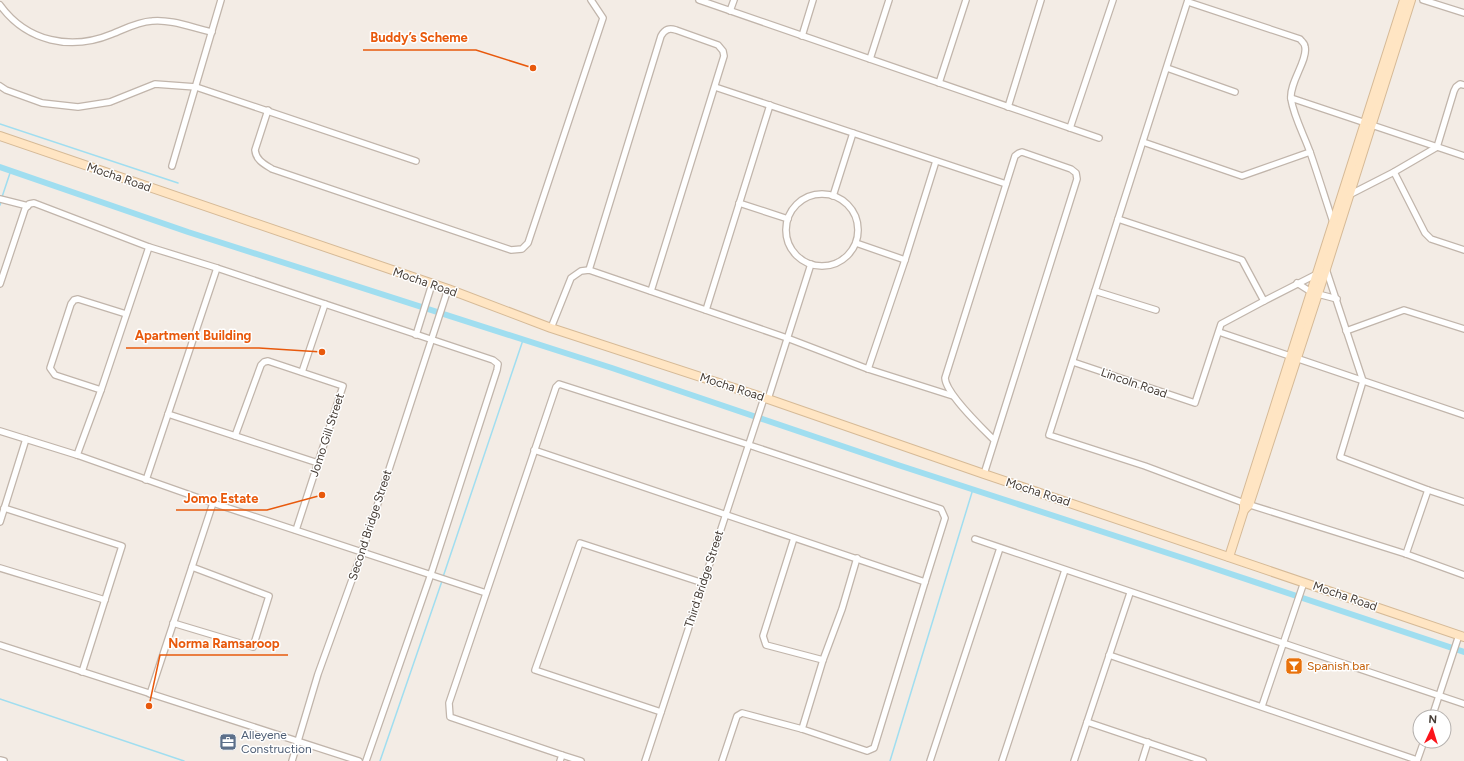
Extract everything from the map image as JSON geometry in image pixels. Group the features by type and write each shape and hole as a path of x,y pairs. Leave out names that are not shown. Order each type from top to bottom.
{"street":[{"path":"172,166 221,0"},
{"path":"268,110 255,150 258,159 272,169 511,250 522,248 528,243 603,18 591,0"},
{"path":"699,0 1099,138"},
{"path":"730,11 734,0"},
{"path":"802,36 813,0"},
{"path":"870,59 889,0"},
{"path":"939,83 966,0"},
{"path":"1008,107 1041,0"},
{"path":"1070,128 1113,0"},
{"path":"1314,293 1326,270 1404,0"},
{"path":"1229,557 1314,293 1317,274 1333,223 1411,0"},
{"path":"1424,0 1464,13"},
{"path":"1333,223 1310,152 1294,111 1291,98 1292,89 1306,48 1304,43 1300,39 1188,1 1049,435 1145,466 1246,506 1406,554 1464,575"},
{"path":"0,5 7,14 27,31 47,39 67,42 91,41 111,35 132,25 152,21 172,22 212,32"},
{"path":"589,270 663,32 670,28 718,45 721,47 724,56 650,291"},
{"path":"1167,68 1235,92"},
{"path":"0,86 6,90 42,103 78,107 110,102 156,84 196,87 416,161"},
{"path":"1348,196 1394,172 1436,147 1456,87 1460,84 1464,85"},
{"path":"715,87 1006,184"},
{"path":"1291,98 1464,156"},
{"path":"706,310 770,105"},
{"path":"833,196 853,133"},
{"name":"Mocha Road","path":"0,136 432,284 551,328 766,398 1229,557 1303,586 1462,636"},
{"path":"1143,142 1242,176 1310,152"},
{"path":"984,474 1077,176 1071,169 1022,152 1015,156 945,378 946,386 954,397 994,440"},
{"path":"868,369 905,260 936,161"},
{"path":"1394,172 1425,233 1431,238 1464,250"},
{"path":"816,195 833,196 843,202 854,215 857,226 856,242 850,252 838,262 822,266 811,264 801,259 790,247 786,236 788,219 796,205 806,199 816,195"},
{"path":"0,199 28,206"},
{"path":"0,284 25,209 29,204 34,202 149,247 416,334 493,360 498,364 431,574 366,761"},
{"path":"739,202 788,219"},
{"path":"1118,219 1242,260 1264,301"},
{"path":"856,242 905,260"},
{"path":"77,455 102,390 149,247"},
{"name":"Third Bridge Street","path":"645,761 749,444 787,338 811,264"},
{"path":"146,480 217,268"},
{"path":"551,328 571,278 580,271 589,270 787,338 868,369 954,397"},
{"path":"1326,270 1363,380 1340,457 1464,502"},
{"path":"1317,274 1297,283 1221,324 1219,332 1464,415"},
{"path":"1297,283 1314,293 1337,299"},
{"path":"416,334 432,284"},
{"name":"Second Bridge Street","path":"292,761 318,674 362,552 448,290"},
{"path":"1095,291 1156,310"},
{"path":"102,390 55,375 50,368 71,304 74,300 78,299 126,314"},
{"path":"235,436 261,365 264,362 268,361 302,372 325,304"},
{"path":"1346,331 1404,310 1464,329"},
{"name":"Lincoln Road","path":"1073,362 1195,403 1219,332"},
{"name":"Jomo Gill Street","path":"296,530 343,386 302,372"},
{"path":"581,761 565,758 450,717 449,703 534,450 556,387 560,384 749,444 941,509 945,518 874,748 867,752 802,729 742,712 737,716 722,761"},
{"path":"168,414 318,463"},
{"path":"0,431 77,455 213,503 486,593"},
{"path":"0,522 26,439"},
{"path":"534,450 925,582"},
{"path":"1406,554 1428,490"},
{"path":"150,694 213,503"},
{"path":"4,508 122,546 82,672"},
{"path":"794,538 762,636 766,645 823,660"},
{"path":"975,539 1130,593 1464,704"},
{"path":"661,712 535,670 580,543 703,583"},
{"path":"930,761 1000,548"},
{"path":"802,729 823,660 842,609 857,558"},
{"path":"173,623 254,648 269,596 192,567"},
{"path":"0,568 105,600"},
{"path":"1002,761 1065,570"},
{"path":"1262,706 1303,586"},
{"path":"1074,761 1130,593"},
{"path":"1435,709 1456,644 1462,636"},
{"path":"0,645 359,761"},
{"path":"1109,655 1262,706 1417,761 1421,749"},
{"path":"1087,722 1203,761"},
{"path":"1142,761 1148,742"},
{"path":"0,760 4,761"}],"waterway":[{"path":"0,124 178,183"},
{"path":"0,167 188,232 612,368 898,465 1464,652"},
{"path":"2,197 11,170"},
{"path":"0,205 1,201"},
{"path":"443,577 523,340"},
{"path":"890,761 973,489"},
{"path":"380,761 442,581"},
{"path":"0,699 184,761"}],"place":[{"name":"Buddy’s Scheme","path":"533,68"},
{"name":"Apartment Building","path":"322,352"},
{"name":"Jomo Estate","path":"322,495"},
{"name":"Spanish bar","path":"1294,666"},
{"name":"Norma Ramsaroop","path":"149,706"},
{"name":"Alleyene Construction","path":"228,742"}]}
